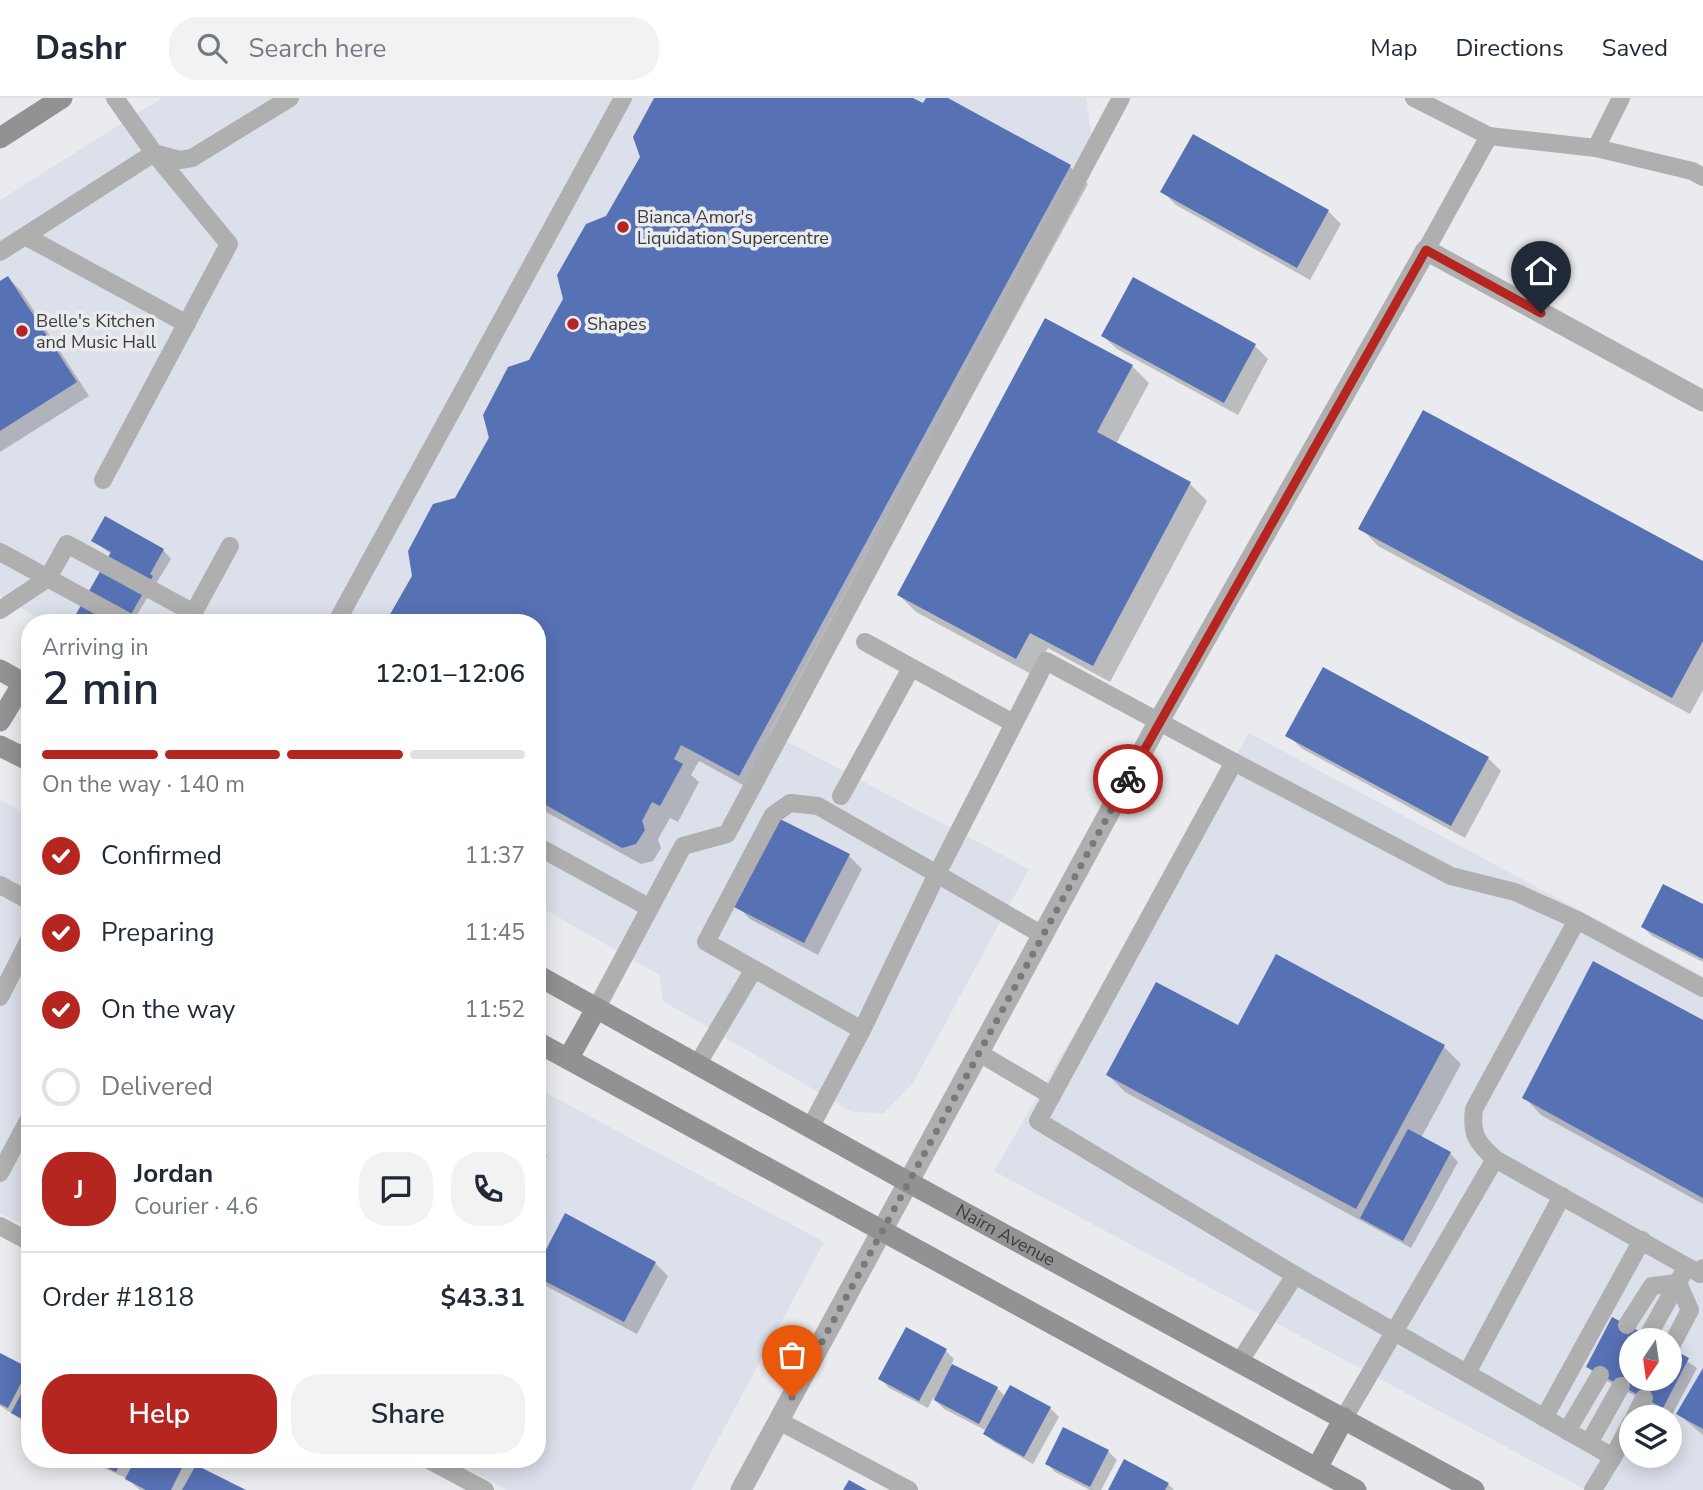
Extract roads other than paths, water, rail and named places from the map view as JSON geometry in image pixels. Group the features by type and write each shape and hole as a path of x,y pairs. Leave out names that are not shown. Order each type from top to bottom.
{"main road":[{"path":"1,135 62,98"},
{"path":"0,670 21,682"},
{"path":"0,721 21,693"},
{"path":"0,746 21,756"},
{"name":"Nairn Avenue","path":"546,980 908,1182 1474,1490"},
{"path":"568,1059 596,1009"},
{"path":"546,1047 1356,1490"},
{"path":"1317,1468 1344,1418"}],"street":[{"path":"741,1490 1159,721 1426,250 1703,401"}],"lane":[{"path":"103,480 229,244 154,153 116,98"},
{"path":"0,252 154,153 180,160 192,158 290,98"},
{"path":"341,614 623,98"},
{"path":"596,1009 682,846 727,834 1121,98"},
{"path":"1414,98 1489,136 1596,148 1692,171 1703,177"},
{"path":"1596,148 1621,98"},
{"path":"1426,250 1489,136"},
{"path":"25,236 187,324"},
{"path":"0,610 48,578 67,544 184,614"},
{"path":"193,614 230,546"},
{"path":"0,552 114,614"},
{"path":"865,642 1013,723"},
{"path":"810,1128 862,1030 937,874 1046,662 1451,876 1514,892 1577,920 1703,988"},
{"path":"841,796 911,668"},
{"path":"1234,762 1038,1121 1295,1275 1613,1457"},
{"path":"862,1030 706,943 773,815 790,803 818,806 1044,936"},
{"path":"546,851 650,908"},
{"path":"0,886 21,896"},
{"path":"1577,920 1475,1109 1472,1130 1478,1143 1494,1159 1695,1267 1678,1283 1653,1328"},
{"path":"2,989 21,954"},
{"path":"697,1065 754,969"},
{"path":"979,1053 1052,1096"},
{"path":"0,1173 21,1134"},
{"path":"1344,1418 1494,1159"},
{"path":"1467,1373 1562,1196"},
{"path":"0,1226 21,1237"},
{"path":"1544,1418 1642,1240"},
{"path":"1240,1362 1295,1275"},
{"path":"1627,1325 1652,1286 1678,1283"},
{"path":"1678,1283 1690,1310 1681,1328"},
{"path":"1567,1431 1600,1375"},
{"path":"1589,1443 1619,1390"},
{"path":"1640,1405 1644,1398"},
{"path":"779,1421 909,1490"},
{"path":"1593,1490 1619,1446"},
{"path":"444,1468 485,1490"}],"place":[{"name":"Bianca Amor's Liquidation Supercentre","path":"623,227"},
{"name":"Shapes","path":"573,324"},
{"name":"Belle's Kitchen and Music Hall","path":"22,331"}]}
